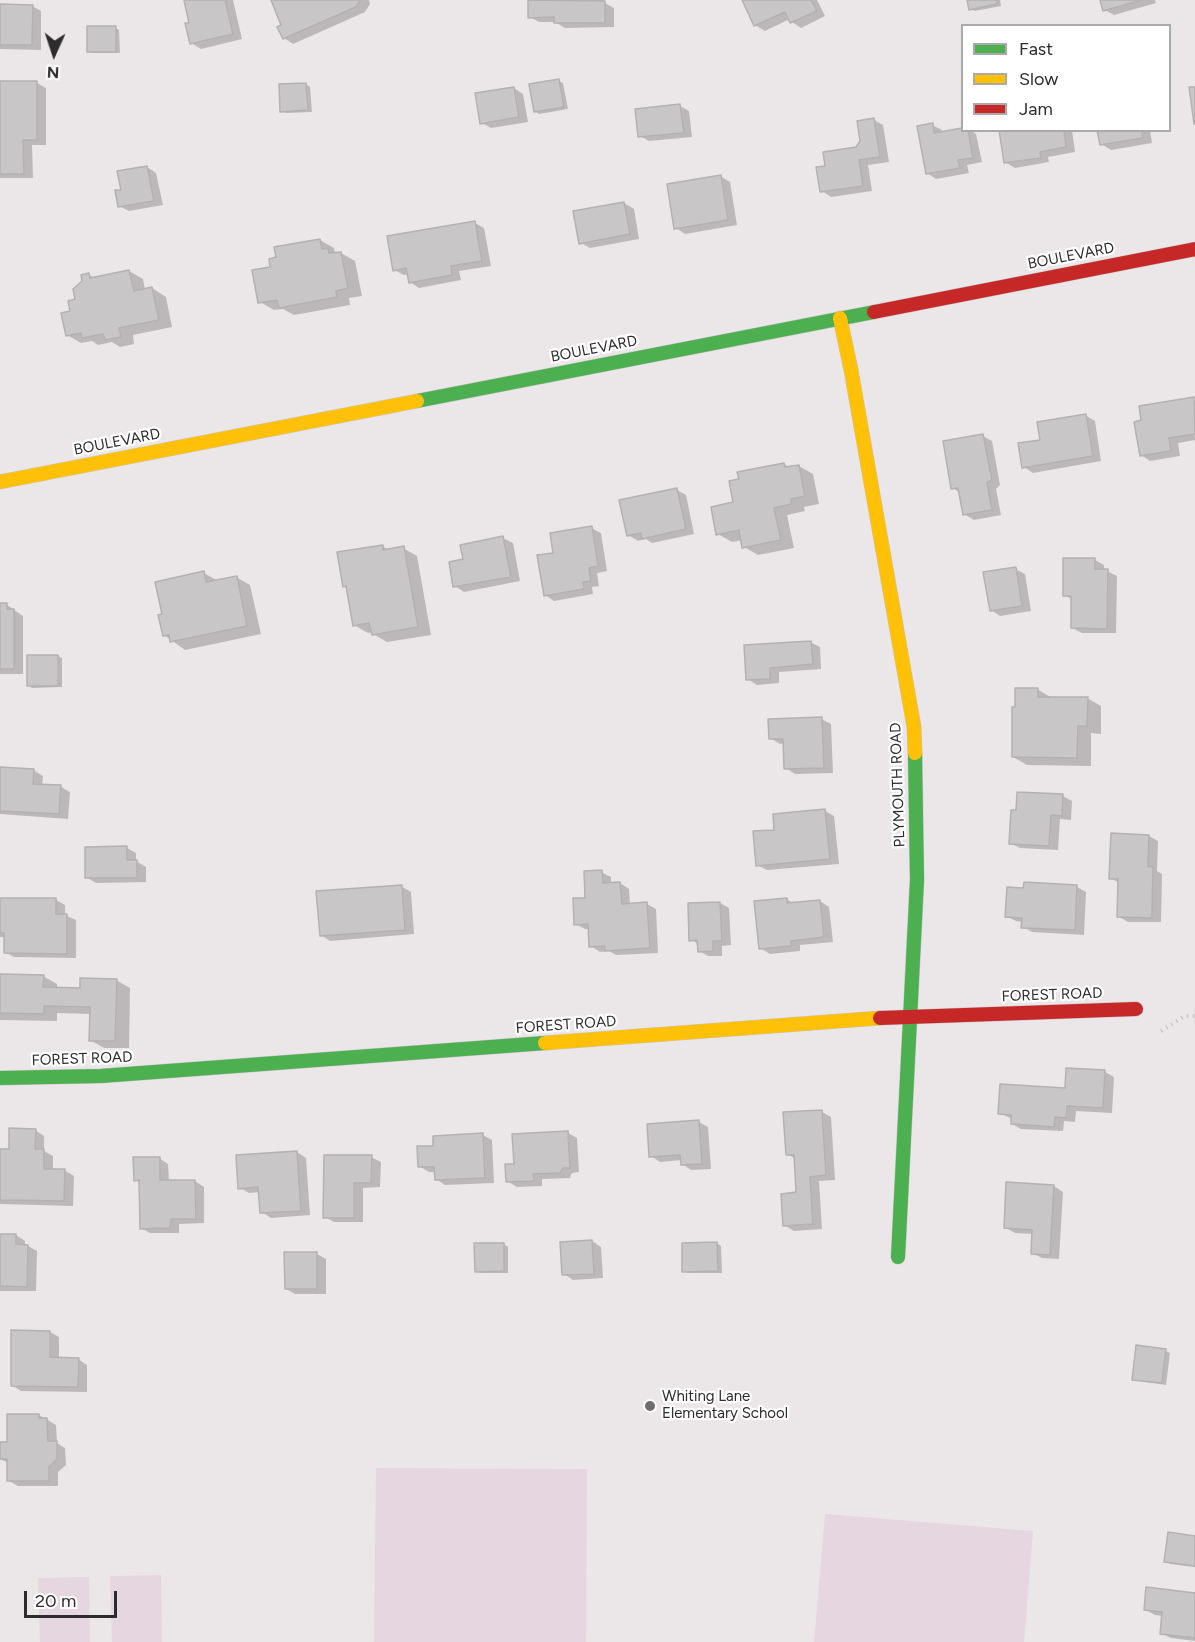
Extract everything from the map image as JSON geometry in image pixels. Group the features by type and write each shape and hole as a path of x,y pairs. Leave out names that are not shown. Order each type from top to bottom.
{"street":[{"name":"BOULEVARD","path":"0,482 1195,249"},
{"name":"PLYMOUTH ROAD","path":"840,318 914,727 917,880 898,1257"},
{"name":"FOREST ROAD","path":"0,1078 101,1076 909,1016 1136,1009"}],"shaded area":[{"path":"376,1468 587,1469 586,1642 374,1642"},
{"path":"825,1514 1033,1531 1024,1642 814,1642"},
{"path":"161,1575 162,1642 112,1642 110,1576"},
{"path":"89,1577 90,1642 40,1642 38,1578"}],"building":[{"path":"184,0 225,0 233,34 190,44 185,23 189,23"},
{"path":"271,0 360,0 356,7 283,39 277,27 281,25"},
{"path":"528,0 605,1 605,23 554,23 554,17 528,18"},
{"path":"742,0 811,0 817,11 790,23 785,12 754,26"},
{"path":"967,0 997,0 997,4 969,10"},
{"path":"1100,0 1142,0 1103,11"},
{"path":"0,4 33,5 32,45 0,45"},
{"path":"87,26 116,26 116,52 87,52"},
{"path":"559,79 564,107 534,112 529,84"},
{"path":"0,81 37,81 37,140 23,140 24,174 0,174"},
{"path":"306,83 308,110 280,112 279,84"},
{"path":"514,87 519,117 480,124 475,93"},
{"path":"1189,87 1195,87 1195,124 1194,124"},
{"path":"680,104 684,133 638,137 635,109"},
{"path":"874,118 880,157 859,160 863,186 820,192 816,167 825,166 823,152 856,147 860,141 857,121"},
{"path":"933,123 934,133 961,128 961,132 968,132 973,158 958,160 960,168 926,174 917,126"},
{"path":"999,132 1064,132 1066,147 1040,152 1041,158 1004,163"},
{"path":"1097,132 1142,132 1143,138 1100,145"},
{"path":"147,166 154,201 118,207 115,190 121,190 117,171"},
{"path":"721,175 728,220 674,229 667,184"},
{"path":"624,202 630,234 579,244 573,211"},
{"path":"475,221 482,261 451,266 452,275 409,283 406,268 393,271 387,236"},
{"path":"320,239 322,249 328,248 329,253 341,252 348,288 336,291 337,297 279,308 277,300 258,303 252,270 270,267 269,259 276,257 274,247"},
{"path":"129,270 134,291 152,287 159,320 119,328 121,337 105,340 103,334 82,338 81,333 66,336 61,313 70,311 68,301 75,299 73,289 82,281 81,275 89,273 90,278"},
{"path":"1194,397 1195,434 1169,438 1171,451 1140,456 1134,422 1141,420 1139,406"},
{"path":"1086,414 1093,456 1022,468 1018,443 1040,440 1037,422"},
{"path":"983,434 992,480 987,483 992,510 963,515 958,488 951,489 943,441"},
{"path":"784,463 785,467 799,465 805,496 791,499 792,504 774,508 781,540 742,548 739,530 716,535 711,507 733,502 729,481 739,479 737,472"},
{"path":"677,488 686,529 642,539 641,533 627,536 619,500"},
{"path":"592,526 598,566 589,568 591,581 583,582 584,589 544,596 537,555 553,553 550,533"},
{"path":"503,536 511,577 453,587 449,562 463,559 460,545"},
{"path":"383,545 383,550 404,546 418,627 372,635 369,623 353,626 337,552"},
{"path":"1063,558 1095,558 1095,569 1108,569 1107,629 1071,628 1071,596 1063,596"},
{"path":"1016,567 1022,606 990,611 983,572"},
{"path":"204,571 206,582 237,576 247,626 170,642 169,635 163,636 158,615 162,614 155,582"},
{"path":"0,603 7,603 7,609 14,609 14,669 0,669"},
{"path":"811,641 813,664 770,668 770,679 746,680 744,645"},
{"path":"27,655 58,655 58,686 27,686"},
{"path":"1015,688 1038,688 1038,697 1088,697 1087,726 1078,726 1077,758 1012,757 1012,707 1015,707"},
{"path":"822,717 824,768 784,769 783,739 769,739 768,719"},
{"path":"0,767 34,769 33,784 61,785 59,814 0,811"},
{"path":"1017,792 1063,794 1062,816 1051,815 1049,846 1009,844 1011,810 1016,810"},
{"path":"825,809 830,859 756,866 753,831 774,830 773,814"},
{"path":"1111,833 1149,835 1148,866 1153,867 1152,918 1117,917 1118,879 1109,879"},
{"path":"127,846 127,860 137,860 137,878 85,878 85,847"},
{"path":"602,870 603,883 620,882 622,904 647,902 650,948 605,951 605,946 589,947 588,924 574,925 573,898 585,898 584,871"},
{"path":"1024,882 1077,885 1075,930 1021,928 1022,918 1005,917 1007,887 1023,888"},
{"path":"402,885 405,930 320,936 316,891"},
{"path":"0,898 56,898 56,914 67,914 67,954 4,953 4,933 0,933"},
{"path":"787,898 787,903 820,900 824,937 791,941 791,946 759,949 754,901"},
{"path":"720,902 722,941 713,941 713,951 698,952 697,940 689,941 688,903"},
{"path":"0,974 44,975 43,987 80,988 80,978 117,979 115,1041 89,1041 90,1007 44,1006 44,1014 0,1013"},
{"path":"1066,1068 1105,1070 1103,1108 1067,1106 1066,1118 1055,1117 1054,1127 1011,1124 1011,1115 998,1114 1000,1084 1065,1088"},
{"path":"822,1110 826,1175 810,1177 813,1224 783,1226 781,1194 796,1192 794,1155 786,1155 783,1112"},
{"path":"699,1120 702,1164 681,1165 680,1155 649,1157 647,1124"},
{"path":"9,1128 36,1129 35,1149 44,1149 44,1169 65,1169 64,1201 0,1200 0,1149 9,1149"},
{"path":"568,1131 570,1168 563,1168 560,1173 533,1174 534,1181 506,1182 505,1164 514,1164 512,1134"},
{"path":"483,1133 485,1178 435,1180 434,1167 418,1167 417,1146 433,1146 433,1136"},
{"path":"297,1151 301,1211 260,1213 258,1187 238,1189 236,1155"},
{"path":"324,1155 372,1155 371,1183 354,1183 354,1218 323,1218"},
{"path":"133,1157 160,1157 160,1180 195,1180 196,1219 171,1219 170,1228 140,1229 139,1180 134,1181"},
{"path":"1006,1182 1054,1185 1050,1255 1031,1254 1032,1230 1004,1228"},
{"path":"0,1234 16,1234 16,1244 28,1245 27,1287 0,1286"},
{"path":"592,1240 594,1274 562,1275 560,1242"},
{"path":"717,1242 718,1271 682,1272 682,1243"},
{"path":"474,1243 504,1243 504,1271 475,1272"},
{"path":"284,1252 317,1252 317,1289 285,1289"},
{"path":"11,1330 50,1331 50,1357 79,1358 78,1387 11,1386"},
{"path":"1136,1345 1166,1349 1162,1383 1132,1380"},
{"path":"7,1414 39,1414 39,1418 47,1418 48,1441 57,1441 57,1459 49,1467 49,1481 7,1481 7,1459 0,1459 0,1442 7,1442"},
{"path":"1168,1532 1195,1536 1195,1566 1164,1562"},
{"path":"1146,1587 1195,1593 1195,1638 1160,1634 1162,1612 1144,1610"}],"traffic: fast":[{"path":"417,401 874,312"},
{"path":"898,1257 917,880 915,753"},
{"path":"0,1078 101,1076 545,1043"}],"traffic: slow":[{"path":"840,318 914,727 915,753"},
{"path":"0,482 417,401"},
{"path":"545,1043 880,1018"}],"traffic: jam":[{"path":"874,312 1195,249"},
{"path":"880,1018 1136,1009"}],"place":[{"name":"Whiting Lane Elementary School","path":"650,1406"}]}
